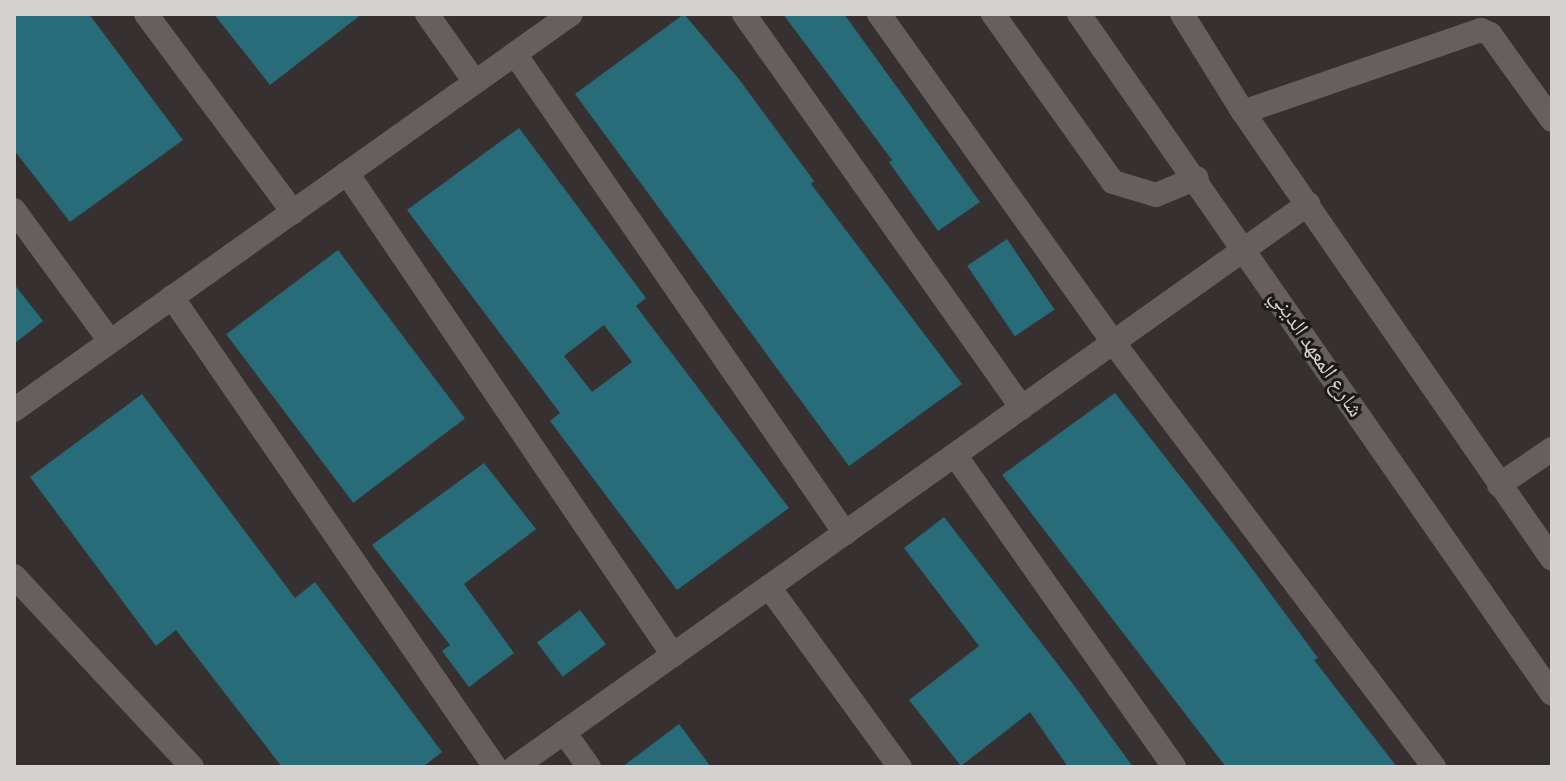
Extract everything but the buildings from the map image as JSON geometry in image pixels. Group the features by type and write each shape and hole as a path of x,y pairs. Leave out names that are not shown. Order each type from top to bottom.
{"street":[{"path":"146,14 293,212"},
{"path":"427,14 475,82"},
{"path":"14,410 571,14"},
{"path":"744,14 1022,408"},
{"path":"879,14 1113,342 1434,767"},
{"path":"993,14 1113,182 1156,195 1197,178"},
{"name":"شارع المعهد الديني","path":"1079,14 1197,178 1552,694"},
{"path":"1182,14 1243,112 1552,559"},
{"path":"1243,112 1481,30 1490,34 1552,120"},
{"path":"515,54 845,533"},
{"path":"347,173 673,655"},
{"path":"515,767 1308,204"},
{"path":"14,210 110,341"},
{"path":"172,297 495,767"},
{"path":"1499,485 1552,449"},
{"path":"955,455 1174,767"},
{"path":"14,576 192,767"},
{"path":"769,587 900,767"},
{"path":"564,732 589,767"}]}
